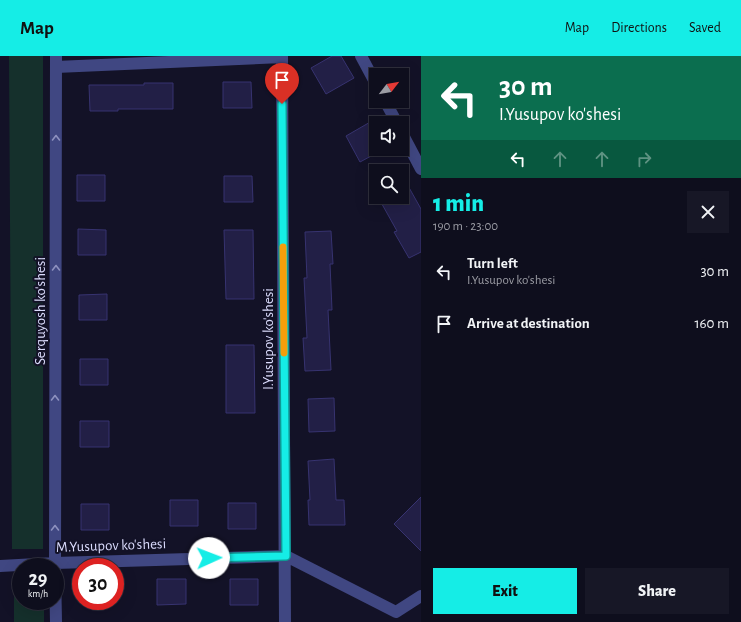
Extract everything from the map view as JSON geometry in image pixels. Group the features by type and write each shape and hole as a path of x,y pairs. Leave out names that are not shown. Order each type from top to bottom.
{"street":[{"path":"361,56 369,71"},
{"path":"56,62 282,57"},
{"name":"I.Yusupov ko'shesi","path":"282,57 286,556 285,622"},
{"name":"Serquyosh ko'shesi","path":"55,558 56,62"},
{"path":"409,146 421,169"},
{"name":"M.Yusupov ko'shesi","path":"64,566 286,556 399,617 421,596"},
{"name":"M.Yusupov ko'shesi","path":"0,566 12,566"},
{"name":"Serquyosh ko'shesi","path":"56,610 56,622"}],"green space":[{"path":"9,56 43,56 43,549 12,549"},
{"path":"14,610 44,610 44,622 14,622"}],"building":[{"path":"332,56 341,56 354,78 326,94 311,68"},
{"path":"223,82 251,82 252,108 223,108"},
{"path":"144,83 173,83 173,109 118,109 118,111 90,111 89,85 144,85"},
{"path":"369,123 369,156 371,156 360,162 346,136"},
{"path":"77,175 105,175 105,201 77,201"},
{"path":"224,176 252,176 253,202 224,202"},
{"path":"409,188 421,209 421,252 409,258 394,232 397,231 382,204 409,204"},
{"path":"78,229 106,230 106,255 78,255"},
{"path":"224,230 253,230 254,299 226,299"},
{"path":"331,231 333,264 330,264 332,310 328,310 331,370 305,371 303,338 307,338 304,278 307,278 305,232"},
{"path":"107,294 107,320 79,320 79,295"},
{"path":"226,345 254,345 255,413 226,413"},
{"path":"80,359 108,359 108,385 80,385"},
{"path":"334,398 335,431 309,432 308,399"},
{"path":"80,421 109,421 109,447 80,447"},
{"path":"334,459 336,500 344,500 345,525 309,525 308,500 310,500 308,461"},
{"path":"421,497 421,551 394,524"},
{"path":"170,500 198,500 198,526 170,526"},
{"path":"228,503 256,503 256,529 228,529"},
{"path":"81,504 109,504 109,530 81,530"},
{"path":"157,579 186,579 186,604 157,605"},
{"path":"230,579 258,579 258,605 230,605"}],"slow traffic":[{"path":"283,247 284,353"}],"route":[{"path":"209,558 286,556 282,104"}]}
